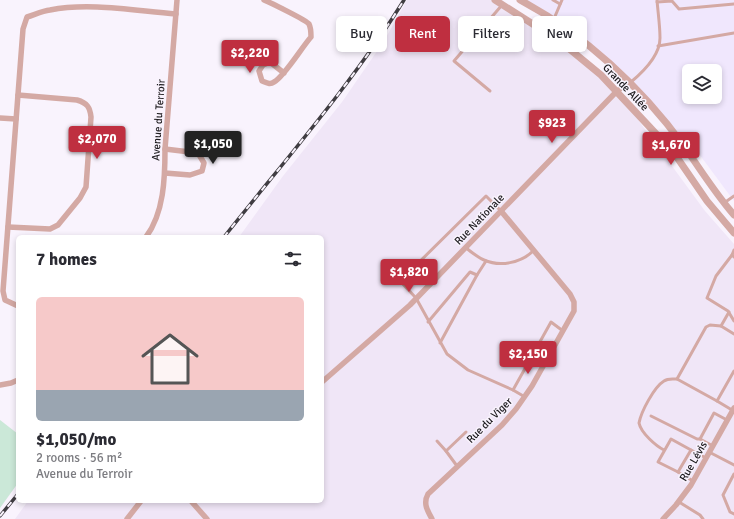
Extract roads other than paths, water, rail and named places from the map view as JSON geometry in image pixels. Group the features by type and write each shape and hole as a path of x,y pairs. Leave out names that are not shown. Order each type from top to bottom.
{"street":[{"path":"99,0 99,8"},
{"name":"Avenue du Terroir","path":"147,235 160,208 165,173 165,149 177,0"},
{"path":"264,0 277,5 308,24 311,31 311,36 284,72 273,83 262,81 258,71 263,65 270,62 284,72"},
{"name":"Grande Allée","path":"520,0 547,16"},
{"name":"Grande Allée","path":"498,2 532,24"},
{"path":"16,305 5,300 3,290 23,29 27,17 50,10 73,8 99,8 176,14"},
{"name":"Grande Allée","path":"587,45 629,83 648,103 684,146 734,215"},
{"name":"Grande Allée","path":"573,52 617,91 674,153 714,210 734,232"},
{"name":"Rue Nationale","path":"324,380 383,330 416,298 617,91 629,83"},
{"path":"8,227 50,229 58,225 80,198 86,187 91,125 90,108 85,102 78,100 18,95"},
{"path":"0,118 16,120"},
{"path":"674,153 684,146"},
{"path":"165,149 198,153 204,162 202,171 190,175 165,173"},
{"path":"714,210 724,203"},
{"name":"Rue du Viger","path":"432,519 426,506 426,498 431,489 502,425 525,397 573,315 575,306 570,294 501,211"},
{"path":"0,385 16,381"},
{"name":"Rue Lévis","path":"663,519 679,502 693,481 733,409"},
{"path":"127,519 139,503"},
{"path":"193,503 207,519"}],"lane":[{"path":"553,0 560,4"},
{"path":"557,16 562,0"},
{"path":"629,83 644,71 654,56 658,46 660,40 657,1 672,1 679,9 734,4"},
{"path":"490,91 454,61 498,2"},
{"path":"658,46 734,33"},
{"path":"501,211 486,196 400,281 416,298 447,354 468,370 525,397"},
{"path":"724,203 734,196"},
{"path":"465,247 476,256 486,261 507,263 525,258 534,250"},
{"path":"734,250 733,256 716,276 707,298 729,312 734,321"},
{"path":"440,343 486,261"},
{"path":"428,322 470,272 477,276"},
{"path":"721,326 729,312"},
{"path":"513,390 551,322 564,331"},
{"path":"677,378 706,327 710,325 721,326 734,334"},
{"path":"717,401 734,371"},
{"path":"664,450 658,447 642,429 639,423 650,398 658,386 667,379 677,378 733,409"},
{"path":"700,439 714,413 727,420"},
{"path":"651,416 713,446"},
{"path":"446,451 466,432"},
{"path":"693,481 658,462 671,439 692,450 734,465"},
{"path":"437,441 457,466"},
{"path":"678,472 692,450"},
{"path":"734,474 723,495 730,512 734,514"},
{"path":"679,502 700,515 703,519"}],"railway":[{"path":"226,235 363,62 404,0"},
{"path":"0,516 16,496"}]}
